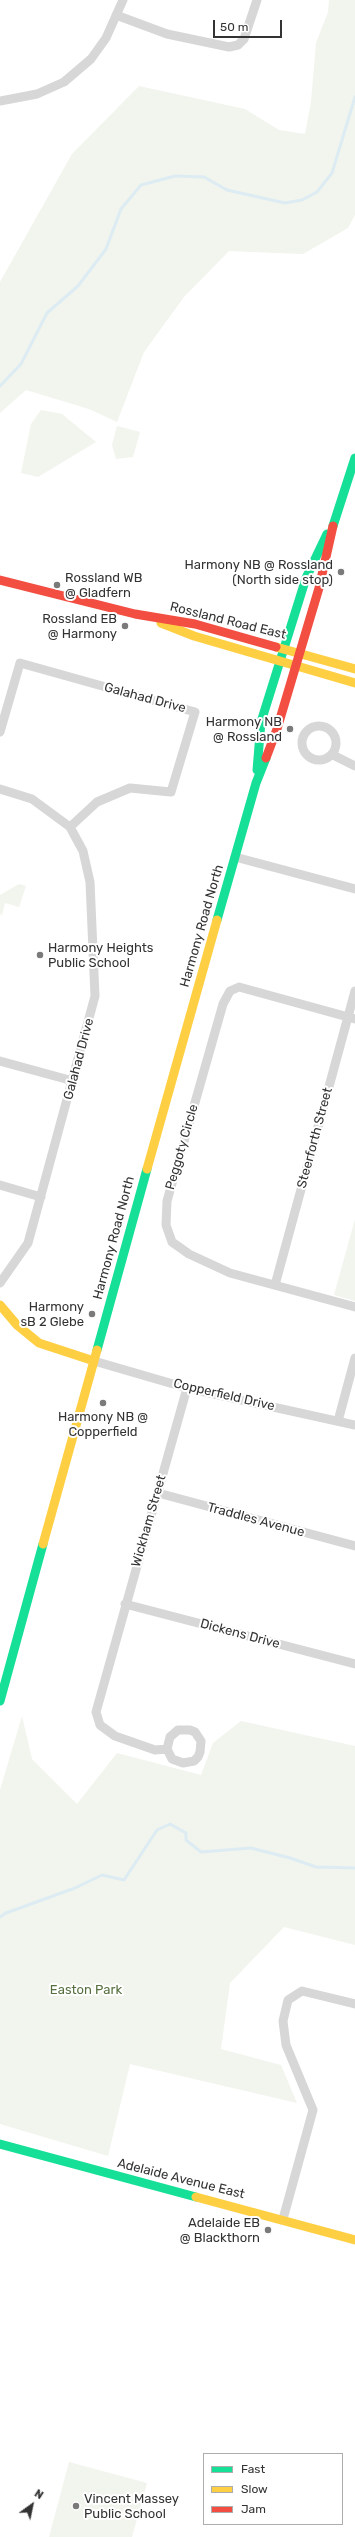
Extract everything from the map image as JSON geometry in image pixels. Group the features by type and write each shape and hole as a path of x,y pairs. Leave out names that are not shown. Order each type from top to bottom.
{"main road":[{"name":"Harmony Road North","path":"0,1701 256,783 277,729 319,588 337,511 355,458"},
{"name":"Harmony Road North","path":"256,783 261,722 306,578 337,511"},
{"name":"Rossland Road East","path":"0,580 135,614 195,624 355,669"},
{"path":"135,614 194,636 355,683"},
{"path":"0,1305 17,1325 39,1343 94,1361"},
{"name":"Adelaide Avenue East","path":"0,2144 283,2219 355,2240"}],"street":[{"path":"0,101 37,94 64,82 91,59 106,38 123,0"},
{"path":"116,15 167,34 229,48 238,45 244,40 256,0"},
{"name":"Galahad Drive","path":"0,732 20,663 195,712 171,792 130,788 97,802 70,827"},
{"path":"333,755 355,766"},
{"name":"Galahad Drive","path":"0,789 32,799 70,827 83,851 90,882 95,996 28,1243 0,1283"},
{"path":"235,857 355,889"},
{"name":"Peggoty Circle","path":"352,1018 239,987 230,991 223,1004 167,1201 166,1225 172,1242 189,1254 230,1273 355,1307"},
{"name":"Steerforth Street","path":"275,1285 352,1018 355,991"},
{"path":"0,1061 73,1081"},
{"path":"0,1185 41,1197"},
{"path":"338,1421 355,1358"},
{"name":"Copperfield Drive","path":"94,1361 187,1388 355,1425"},
{"name":"Wickham Street","path":"167,1749 155,1750 115,1736 100,1725 96,1712 124,1604 158,1493 187,1388"},
{"name":"Traddles Avenue","path":"158,1493 355,1546"},
{"name":"Dickens Drive","path":"124,1604 355,1664"},
{"path":"283,2219 312,2110 286,2045 282,2021 288,2000 302,1991 355,2004"}],"green space":[{"path":"329,0 355,0 355,215 348,228 303,254 229,251 184,297 144,352 117,422 89,409 26,390 0,413 0,282 72,154 139,86 245,109 279,130 305,134 311,102 316,43 328,12"},
{"path":"41,410 62,414 96,442 38,477 21,473 31,424"},
{"path":"117,426 140,432 133,457 116,459 112,445"},
{"path":"19,884 26,886 19,907 5,903 2,915 0,914 0,895"},
{"path":"355,1219 355,1301 334,1295"},
{"name":"Easton Park","path":"22,1716 32,1759 77,1804 117,1753 201,1775 213,1743 241,1721 355,1746 355,1945 284,1927 230,1983 221,2049 281,2065 297,2103 130,2064 108,2156 0,2124 0,1790"},
{"path":"69,2462 147,2483 132,2537 49,2537"}],"waterway":[{"path":"0,386 21,364 47,313 78,286 106,249 121,209 141,185 175,176 204,177 227,190 285,203 302,200 317,192 332,173 355,97"},
{"path":"0,1917 6,1913 75,1888 102,1875 124,1880 157,1830 170,1824 186,1833 186,1840 201,1852 251,1848 290,1858 316,1867 355,1868"}],"traffic: fast":[{"path":"333,526 355,458"},
{"path":"257,770 261,722 306,578 327,534"},
{"path":"217,920 256,783 266,758"},
{"path":"97,1350 147,1169"},
{"path":"0,1701 43,1544"},
{"path":"0,2144 196,2197"}],"traffic: slow":[{"path":"161,623 194,636 355,683"},
{"path":"276,647 355,669"},
{"path":"147,1169 217,920"},
{"path":"0,1305 17,1325 39,1343 94,1361"},
{"path":"43,1544 97,1350"},
{"path":"196,2197 355,2240"}],"traffic: jam":[{"path":"266,758 277,729 319,588 333,526"},
{"path":"0,580 135,614 195,624 276,647"}],"place":[{"name":"Harmony NB @ Rossland (North side stop)","path":"341,572"},
{"name":"Rossland WB @ Gladfern","path":"57,585"},
{"name":"Rossland EB @ Harmony","path":"125,626"},
{"name":"Harmony NB @ Rossland","path":"290,729"},
{"name":"Harmony Heights Public School","path":"40,955"},
{"name":"Harmony sB 2 Glebe","path":"92,1314"},
{"name":"Harmony NB @ Copperfield","path":"103,1403"},
{"name":"Adelaide EB @ Blackthorn","path":"268,2230"},
{"name":"Vincent Massey Public School","path":"76,2506"}]}
